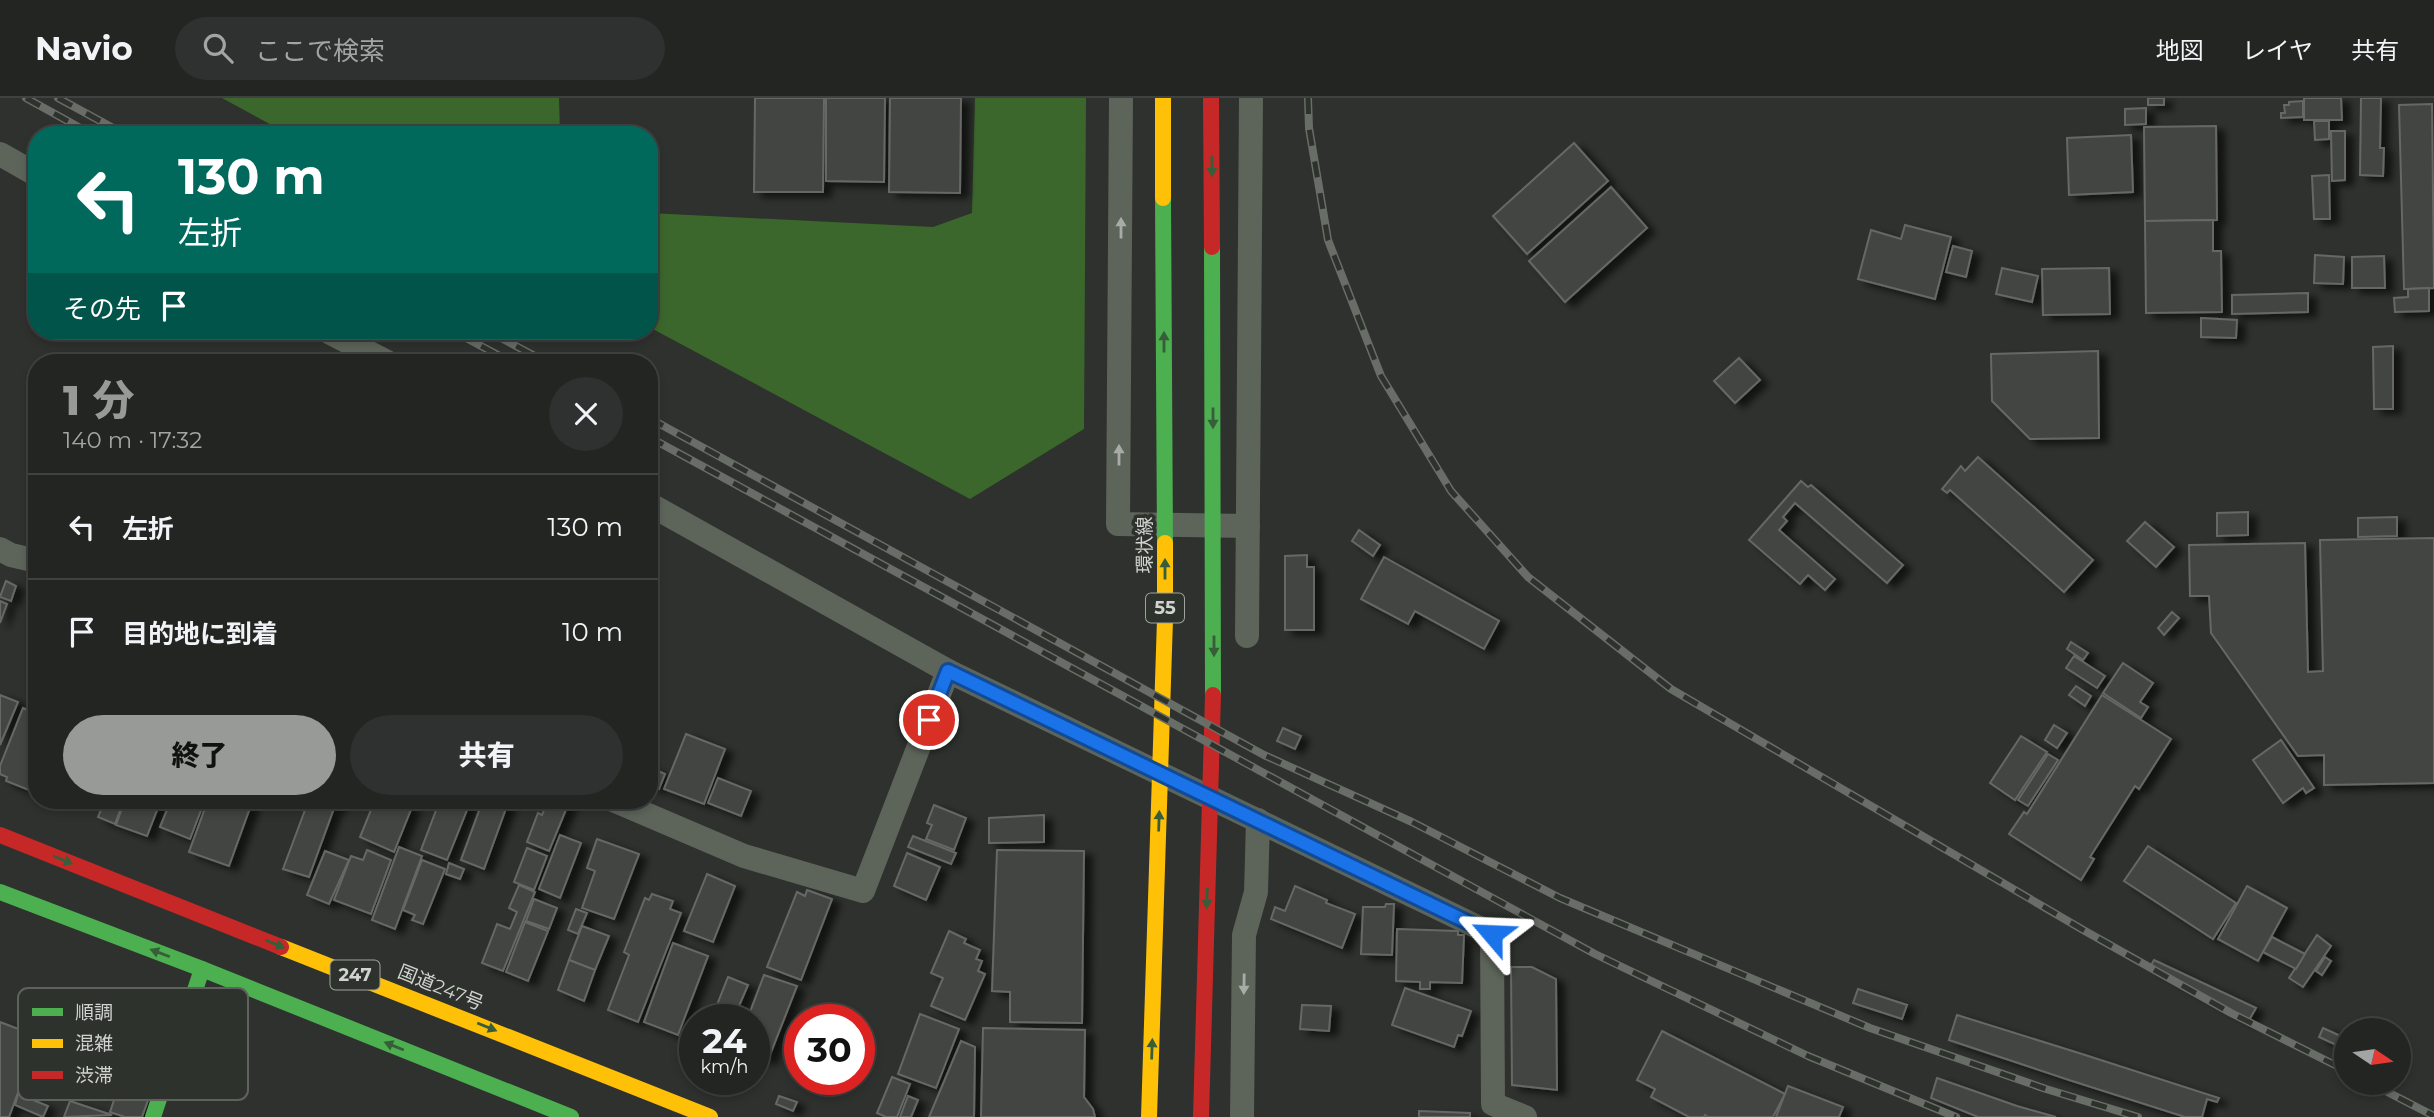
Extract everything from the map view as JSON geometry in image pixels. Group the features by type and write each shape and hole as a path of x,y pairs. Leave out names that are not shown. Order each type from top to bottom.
{"main road":[{"name":"環状線","path":"1149,1117 1165,618 1163,98"},
{"path":"1201,1117 1214,656 1212,98"},
{"name":"国道247号","path":"0,835 710,1117"},
{"path":"0,892 202,969 571,1117"},
{"path":"196,988 202,969"},
{"path":"153,1117 159,1100"}],"street":[{"path":"1121,98 1118,524 1248,526"},
{"path":"1247,636 1251,98"},
{"path":"0,154 28,170"},
{"path":"344,340 372,354"},
{"path":"658,509 948,671 1492,934 1493,1111 1525,1117"},
{"path":"0,549 28,559"},
{"path":"634,809 744,856 863,891 948,671"},
{"path":"1242,1117 1244,935 1256,892 1258,820"}],"green space":[{"path":"222,98 559,98 560,126 273,126"},
{"path":"975,98 1086,98 1084,429 970,499 658,332 658,213 933,227 972,213"}],"building":[{"path":"755,98 824,98 823,192 754,192"},
{"path":"826,98 885,98 884,182 826,181"},
{"path":"890,98 961,98 960,193 889,192"},
{"path":"2148,98 2164,98 2164,105 2148,105"},
{"path":"2304,98 2341,98 2342,120 2304,120"},
{"path":"2361,98 2381,98 2380,148 2384,148 2383,176 2360,175"},
{"path":"2303,101 2303,117 2281,118 2281,113 2285,113 2284,105"},
{"path":"2432,104 2434,288 2404,289 2399,105"},
{"path":"2146,108 2146,124 2125,125 2125,109"},
{"path":"2314,121 2329,121 2329,139 2315,140"},
{"path":"2216,126 2217,220 2145,221 2144,127"},
{"path":"2331,131 2345,131 2345,180 2332,181"},
{"path":"2131,135 2133,192 2069,195 2067,138"},
{"path":"1574,143 1608,181 1527,254 1493,216"},
{"path":"2329,175 2330,219 2314,219 2312,176"},
{"path":"1611,187 1647,228 1565,302 1529,261"},
{"path":"2213,220 2213,251 2221,251 2222,312 2146,313 2145,221"},
{"path":"1905,225 1951,237 1935,299 1858,279 1871,230 1901,239"},
{"path":"1953,246 1972,251 1966,277 1946,272"},
{"path":"2315,255 2344,257 2343,284 2314,283"},
{"path":"2384,256 2385,288 2352,288 2352,257"},
{"path":"2002,268 2038,276 2032,302 1996,294"},
{"path":"2109,268 2110,314 2043,315 2042,269"},
{"path":"2429,288 2429,311 2395,312 2394,298 2408,297 2408,289"},
{"path":"2308,293 2308,312 2232,314 2232,295"},
{"path":"2201,318 2237,320 2236,338 2201,337"},
{"path":"2393,346 2393,409 2374,409 2373,347"},
{"path":"2098,351 2099,438 2030,439 1992,401 1991,354"},
{"path":"1739,358 1760,380 1735,403 1714,381"},
{"path":"1978,457 2093,560 2064,592 1950,490 1947,493 1942,489 1961,466 1965,471"},
{"path":"1801,481 1808,487 1811,485 1903,565 1887,583 1795,503 1783,517 1787,521 1779,530 1835,579 1825,590 1808,575 1800,584 1749,540"},
{"path":"2248,512 2248,535 2217,536 2217,513"},
{"path":"2397,517 2397,536 2358,537 2358,518"},
{"path":"2145,522 2174,547 2156,567 2127,541"},
{"path":"1359,530 1380,545 1373,556 1352,541"},
{"path":"2434,538 2434,783 2324,785 2324,755 2298,756 2211,633 2209,596 2190,596 2189,545 2305,543 2308,672 2323,671 2320,540"},
{"path":"1307,555 1307,567 1314,567 1314,630 1285,630 1285,556"},
{"path":"1384,557 1499,621 1484,649 1415,611 1408,624 1361,599"},
{"path":"6,581 16,586 11,601 0,597"},
{"path":"0,601 7,604 0,623"},
{"path":"2172,612 2179,618 2164,635 2158,628"},
{"path":"2071,642 2088,653 2083,660 2067,649"},
{"path":"2074,656 2105,676 2097,688 2066,668"},
{"path":"2123,663 2153,683 2140,702 2148,707 2141,718 2103,693"},
{"path":"2076,686 2091,696 2085,706 2069,695"},
{"path":"0,695 18,702 0,745"},
{"path":"2102,695 2171,739 2139,789 2135,786 2090,857 2094,859 2081,880 2009,834 2024,812 2027,814"},
{"path":"23,708 28,710 28,790 6,781 7,777 0,774 0,766"},
{"path":"2054,725 2067,733 2057,748 2045,740"},
{"path":"1283,728 1301,736 1295,749 1277,741"},
{"path":"686,734 725,749 704,804 664,789"},
{"path":"2021,736 2047,752 2015,800 1990,783"},
{"path":"2281,740 2314,788 2306,793 2303,788 2283,803 2253,760"},
{"path":"2048,754 2058,760 2028,806 2018,800"},
{"path":"658,771 665,774 658,789"},
{"path":"718,778 751,791 741,816 708,803"},
{"path":"934,805 966,818 954,850 926,839 932,825 927,823"},
{"path":"101,809 121,809 115,824 98,817"},
{"path":"122,809 158,809 147,836 116,825"},
{"path":"167,809 202,809 190,839 160,827"},
{"path":"205,809 250,809 229,866 189,852"},
{"path":"305,809 333,811 309,877 283,869"},
{"path":"371,809 411,809 394,852 360,837"},
{"path":"437,809 467,809 447,860 421,850"},
{"path":"480,809 506,809 484,869 461,860"},
{"path":"544,809 566,809 549,851 527,842 538,813 542,815"},
{"path":"1044,815 1044,842 989,843 989,818"},
{"path":"560,835 581,843 560,898 539,889"},
{"path":"913,836 956,853 951,864 908,847"},
{"path":"597,839 639,854 614,919 582,908 595,871 587,868"},
{"path":"2148,846 2236,903 2213,939 2124,881"},
{"path":"399,847 422,856 395,929 372,920"},
{"path":"527,848 547,856 534,890 514,882"},
{"path":"367,850 391,860 371,914 334,900 351,856 363,860"},
{"path":"997,850 1084,851 1082,1023 1010,1022 1010,992 992,991"},
{"path":"325,851 349,860 329,904 307,895"},
{"path":"907,853 940,867 926,900 894,886"},
{"path":"422,860 445,869 423,924 412,920 415,915 403,910"},
{"path":"449,863 464,869 460,879 446,874"},
{"path":"707,874 735,886 713,942 684,931"},
{"path":"519,885 535,892 503,971 482,963 497,924 510,929 517,912 509,908"},
{"path":"1295,886 1327,900 1326,903 1355,914 1342,948 1271,919 1275,907 1285,911"},
{"path":"2247,886 2287,908 2258,961 2218,939"},
{"path":"807,890 832,899 801,980 767,967 797,892 805,896"},
{"path":"652,894 673,901 670,909 681,913 638,1022 608,1010 629,955 624,952 645,898 649,900"},
{"path":"534,899 557,908 549,929 526,921"},
{"path":"1386,904 1394,904 1392,955 1361,954 1363,907 1385,907"},
{"path":"576,909 587,913 578,934 568,930"},
{"path":"525,922 548,931 528,981 506,972"},
{"path":"582,926 609,936 595,970 569,960"},
{"path":"1397,929 1458,931 1458,935 1464,935 1462,983 1430,982 1430,989 1420,989 1420,982 1396,981"},
{"path":"949,931 966,939 964,943 980,950 976,959 982,961 978,971 985,974 965,1020 931,1006 943,978 931,973"},
{"path":"2317,935 2331,946 2303,987 2289,978"},
{"path":"2272,937 2305,954 2296,969 2263,952"},
{"path":"673,943 708,956 690,1004 679,1004 678,1035 644,1022"},
{"path":"2325,957 2331,961 2322,975 2316,971"},
{"path":"569,960 595,970 584,1001 558,990"},
{"path":"2154,960 2256,1008 2248,1022 2150,967"},
{"path":"1511,967 1532,967 1556,979 1557,1090 1512,1085"},
{"path":"764,975 797,986 790,1004 784,1004 784,1019 770,1055 770,1004 753,1004"},
{"path":"728,977 748,985 740,1004 717,1004"},
{"path":"1405,988 1471,1011 1462,1036 1458,1035 1454,1047 1392,1025"},
{"path":"1858,989 1907,1005 1902,1019 1853,1003"},
{"path":"1302,1005 1331,1006 1329,1031 1300,1029"},
{"path":"920,1014 959,1029 936,1088 898,1074"},
{"path":"1957,1015 2219,1098 2217,1102 2207,1099 2202,1117 2185,1117 1949,1040"},
{"path":"0,1022 18,1029 18,1093 9,1117 0,1117"},
{"path":"983,1028 1085,1030 1084,1097 1093,1109 1095,1117 981,1117"},
{"path":"2323,1028 2334,1033 2334,1044 2319,1037"},
{"path":"1662,1031 1785,1094 1773,1117 1689,1117 1651,1097 1655,1089 1637,1080"},
{"path":"961,1041 975,1047 974,1117 929,1117"},
{"path":"892,1077 910,1084 897,1117 886,1117 877,1113"},
{"path":"1937,1078 2056,1117 1978,1117 1931,1098"},
{"path":"1788,1086 1843,1107 1839,1117 1776,1117"},
{"path":"18,1094 18,1100 33,1100 48,1106 43,1117 15,1105"},
{"path":"779,1096 797,1102 793,1111 776,1104"},
{"path":"908,1096 918,1100 911,1117 900,1117"},
{"path":"114,1100 148,1100 142,1117 125,1117 110,1112"},
{"path":"70,1101 112,1115 64,1117"},
{"path":"1419,1111 1470,1113 1470,1117 1419,1117"}],"railway":[{"path":"26,98 77,126"},
{"path":"58,98 109,126"},
{"path":"1308,98 1309,128 1328,240 1381,376 1451,491 1528,577 1671,689 2085,931 2231,1013 2334,1064"},
{"path":"470,340 496,354"},
{"path":"505,340 531,354"},
{"path":"658,423 1264,755 1412,822 1560,898 1870,1028 2046,1089 2138,1117"},
{"path":"658,442 1595,954 1808,1056 1956,1117"},
{"path":"2395,1096 2434,1116"}],"traffic: fast":[{"path":"1163,198 1165,543"},
{"path":"1212,247 1213,695"},
{"path":"0,892 202,969 571,1117"},
{"path":"196,988 202,969"},
{"path":"153,1117 159,1100"}],"traffic: slow":[{"path":"1163,98 1163,198"},
{"path":"1149,1117 1165,619 1165,543"},
{"path":"281,947 710,1117"}],"traffic: jam":[{"path":"1211,98 1212,247"},
{"path":"1201,1117 1213,695"},
{"path":"0,835 281,947"}],"route":[{"path":"929,720 948,671 1492,934"}]}
